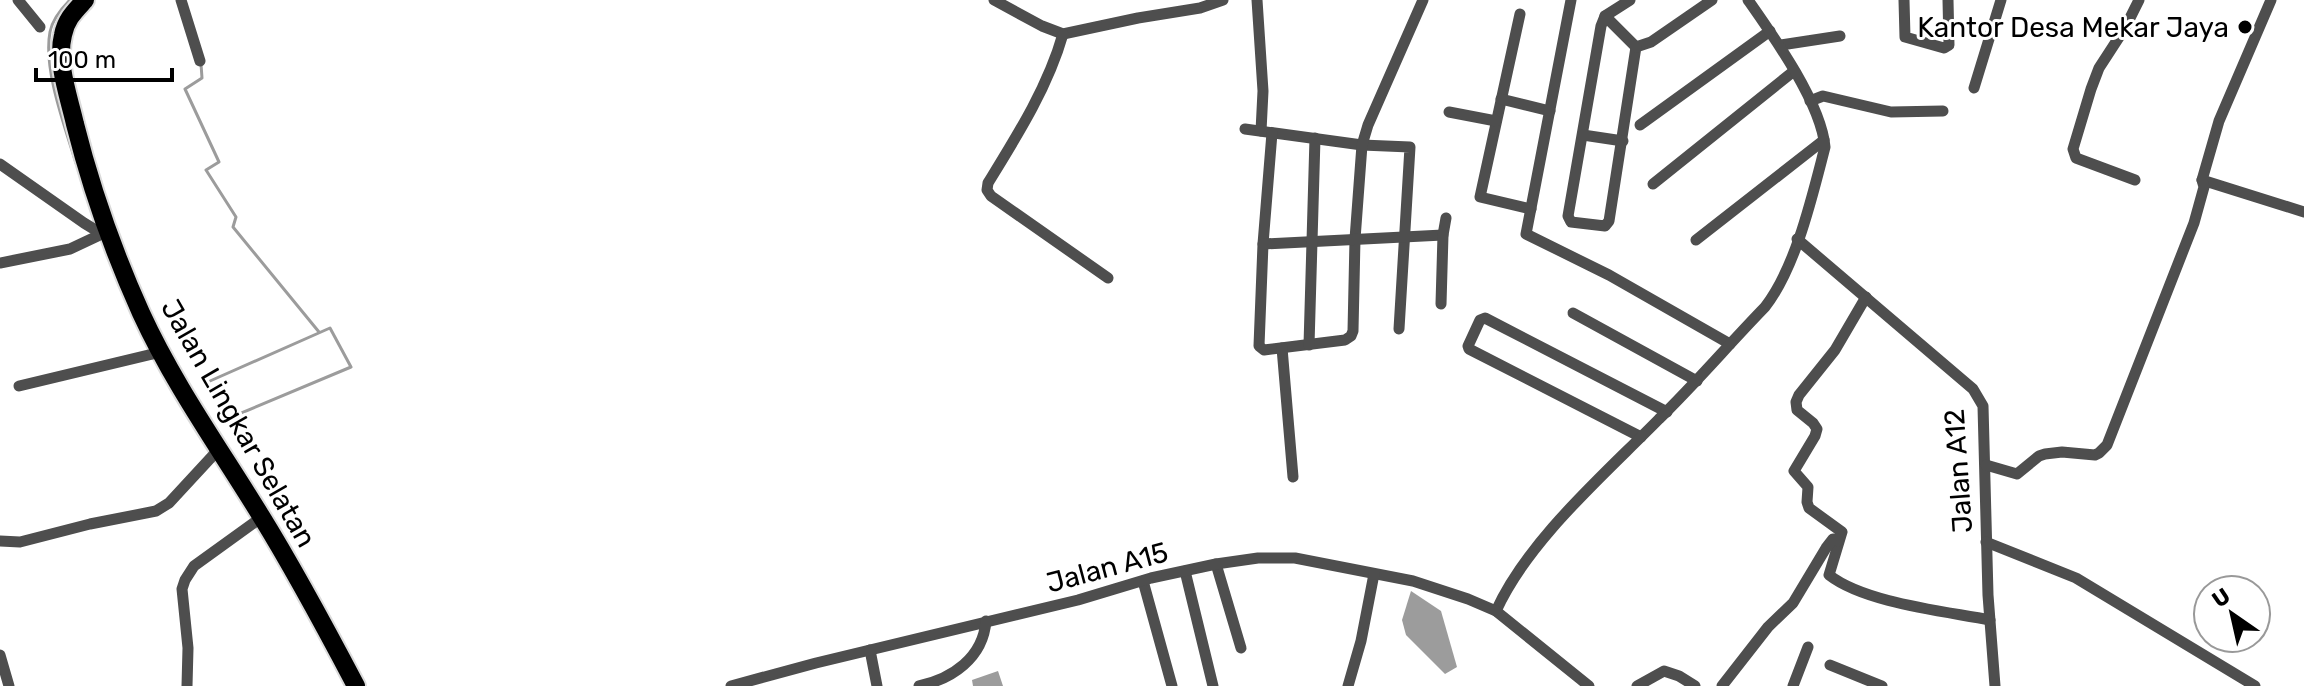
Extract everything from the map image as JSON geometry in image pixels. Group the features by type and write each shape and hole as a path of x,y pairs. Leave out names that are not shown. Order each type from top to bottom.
{"highway":[{"name":"Jalan Lingkar Selatan","path":"85,0 66,21 61,50 64,77 105,232 161,352 218,450 262,517 356,686"}],"street":[{"path":"18,0 40,27"},
{"path":"181,0 200,61"},
{"path":"994,0 1063,34 1200,8 1223,0"},
{"path":"1257,0 1266,132 1259,346 1264,350 1345,340 1351,336 1362,145 1423,0"},
{"path":"1571,0 1526,234 1609,275 1730,344"},
{"path":"1630,0 1605,16 1601,26 1568,216 1571,222 1607,224 1636,47"},
{"path":"1636,47 1651,42 1712,0"},
{"path":"1496,611 1543,538 1765,307 1777,292 1788,268 1812,199 1824,140 1810,101 1781,45 1748,0"},
{"path":"1904,0 1905,37 1944,48 1949,45 1948,0"},
{"path":"1974,88 2001,0"},
{"path":"2135,180 2076,158 2073,149 2099,68 2139,0"},
{"path":"1986,465 2017,474 2039,456 2062,452 2095,455 2107,445 2194,223 2204,187 2202,180 2219,121 2271,0"},
{"path":"1520,14 1480,197 1531,209"},
{"path":"1605,16 1636,47"},
{"path":"1640,125 1770,31"},
{"path":"1063,34 1046,80 988,183 987,190 991,196 1108,278"},
{"path":"1781,45 1840,36"},
{"path":"1653,184 1794,71"},
{"path":"1810,101 1823,96 1891,112 1943,111"},
{"path":"1501,99 1550,111"},
{"path":"1449,112 1496,121"},
{"path":"1245,129 1362,145 1407,146 1411,149 1399,329"},
{"path":"1583,135 1623,141"},
{"path":"1309,345 1315,138"},
{"path":"1696,240 1824,140"},
{"path":"0,164 84,223 105,232"},
{"path":"2202,180 2304,212"},
{"path":"1441,304 1446,218"},
{"path":"0,263 70,249 105,232"},
{"path":"1263,244 1443,235"},
{"name":"Jalan A12","path":"1797,239 1978,394 1983,406 1986,542 1995,686"},
{"path":"1866,297 1835,350 1796,402 1797,410 1817,429 1794,471 1808,487 1809,508 1842,530 1829,575 1871,596 1990,620"},
{"path":"1573,313 1697,381"},
{"path":"1641,437 1469,349 1480,320 1485,318 1667,412"},
{"path":"1282,348 1293,477"},
{"path":"19,386 161,352"},
{"path":"0,541 20,542 156,511 169,503 218,450"},
{"path":"187,686 188,648 182,589 185,580 194,566 262,517"},
{"path":"1722,686 1768,627 1793,603 1833,539 1838,541"},
{"path":"1986,542 2076,578 2255,686"},
{"name":"Jalan A15","path":"731,686 1185,571 1258,558 1295,558 1413,581 1496,611 1589,686"},
{"path":"1216,564 1241,648"},
{"path":"1185,571 1213,686"},
{"path":"1348,686 1361,641 1374,574"},
{"path":"1143,581 1172,686"},
{"path":"919,686 938,681 971,659 982,643 986,621"},
{"path":"1793,686 1808,647"},
{"path":"870,650 877,686"},
{"path":"0,655 9,686"},
{"path":"1830,665 1882,686"},
{"path":"1637,686 1664,671 1695,686"}],"shaded area":[{"path":"1411,591 1441,611 1457,667 1445,674 1406,635 1402,620"},
{"path":"998,671 1003,686 973,686 972,680"}],"waterway":[{"path":"70,0 53,23 49,47 56,98 76,163"},
{"path":"201,64 202,78 185,89 219,162 206,170 236,217 233,227 319,332"},
{"path":"210,381 330,328 351,367 227,419"}],"place":[{"name":"Kantor Desa Mekar Jaya","path":"2245,27"}]}
